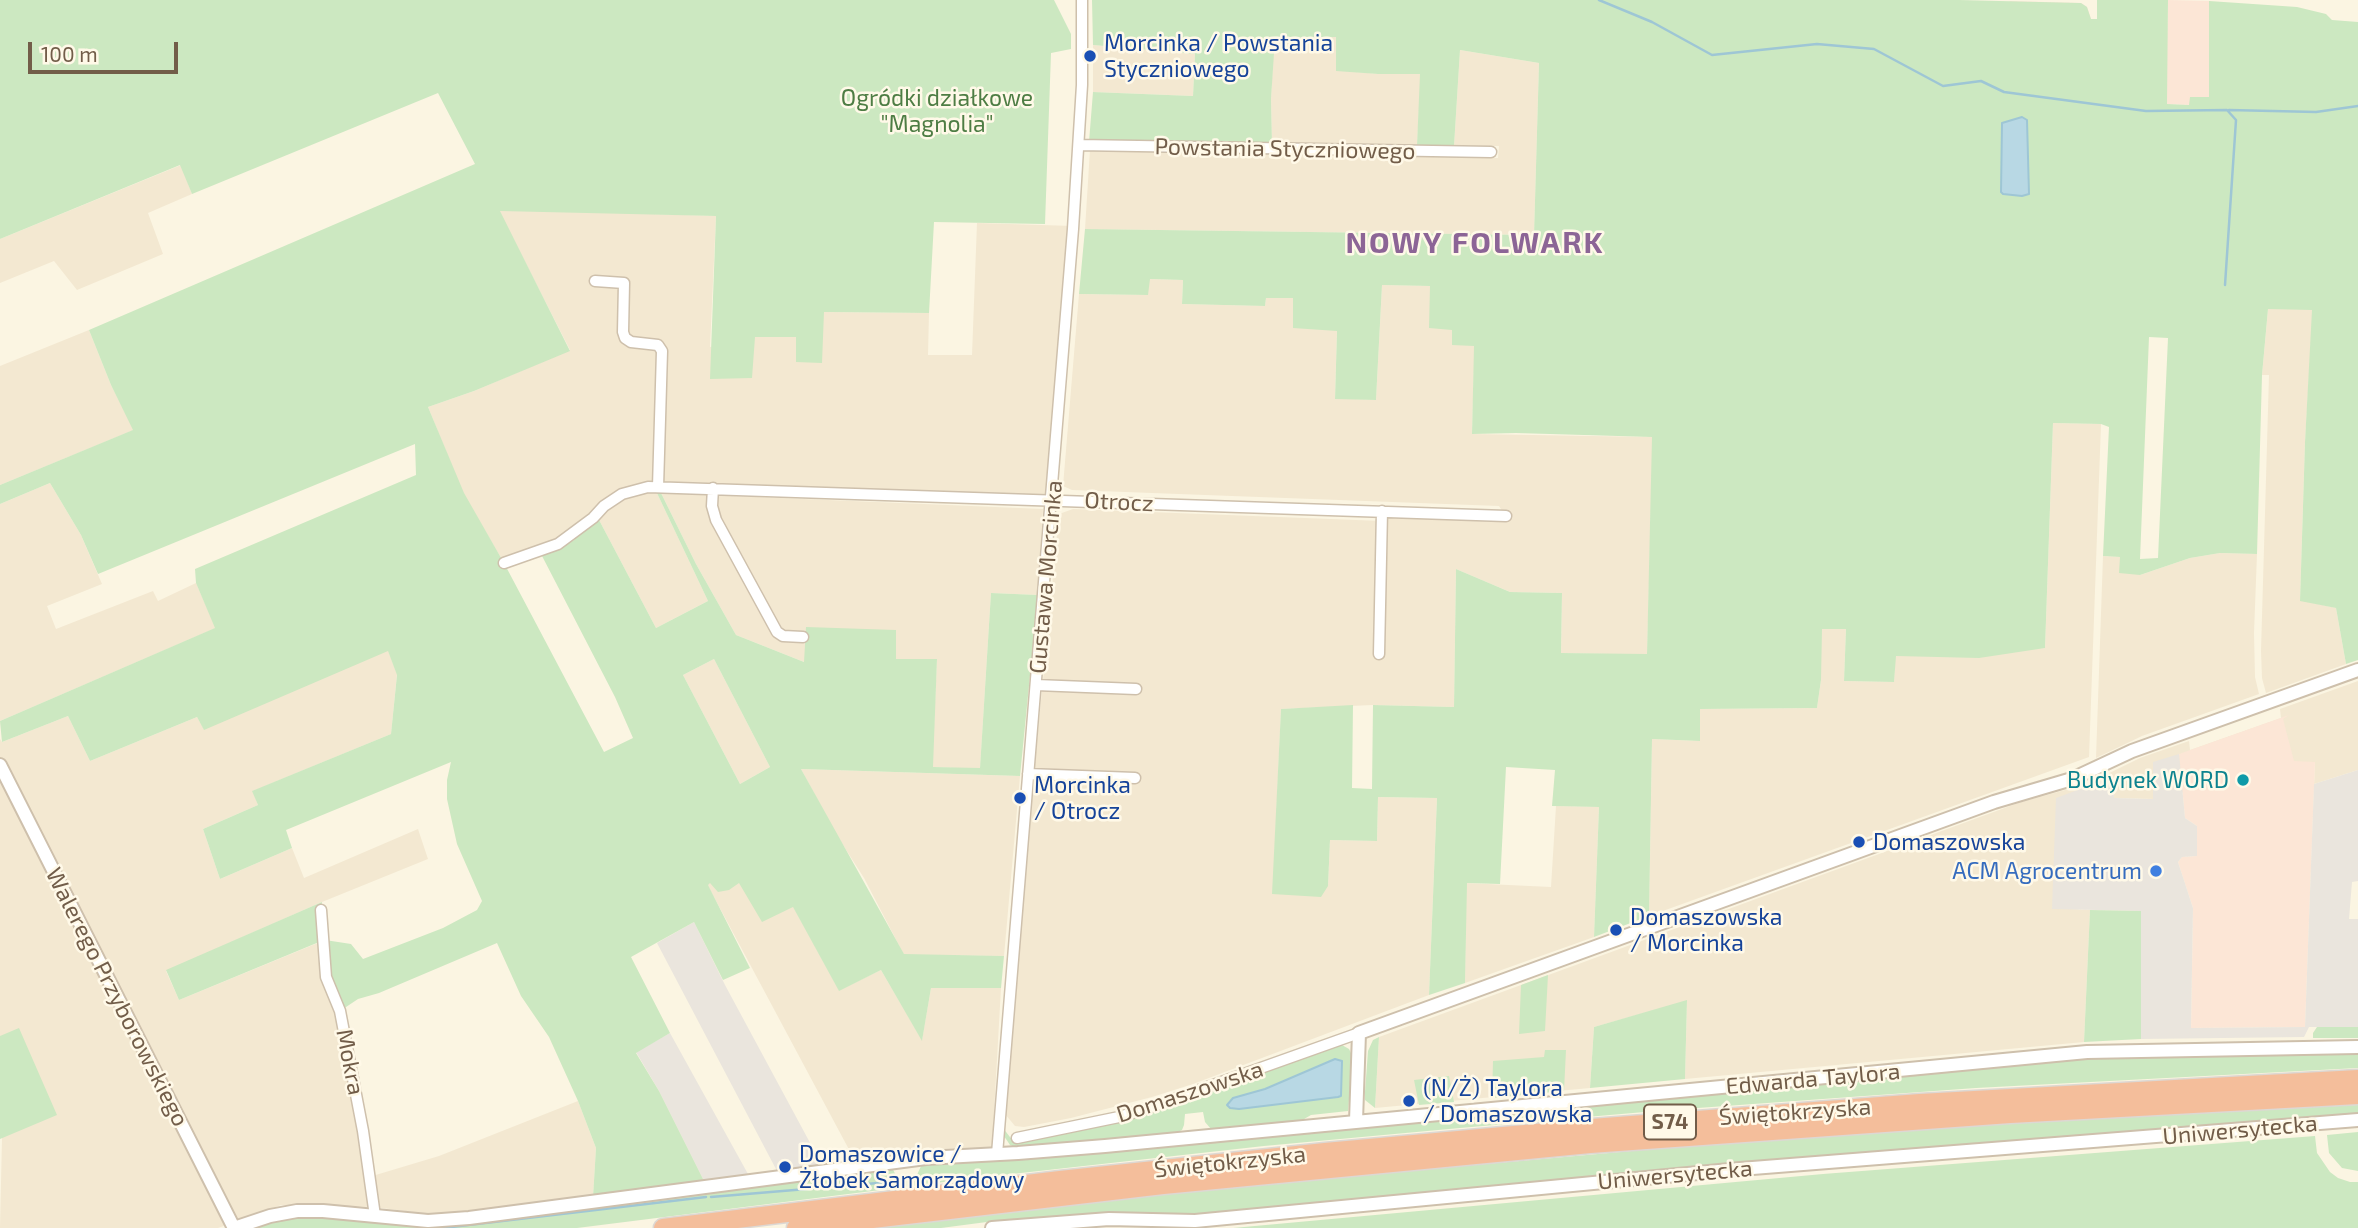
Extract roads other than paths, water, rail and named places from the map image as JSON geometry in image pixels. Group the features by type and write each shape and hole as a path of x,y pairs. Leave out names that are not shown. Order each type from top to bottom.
{"highway":[{"name":"Świętokrzyska","path":"984,1197 1271,1158 1592,1128 1961,1100 2358,1079"},
{"name":"Świętokrzyska","path":"984,1197 1590,1144 1997,1114 2358,1095"},
{"name":"S74","path":"663,1228 984,1197"},
{"name":"S74","path":"796,1228 984,1197"}],"street":[{"name":"Gustawa Morcinka","path":"997,1154 1079,145 1082,0"},
{"name":"Powstania Styczniowego","path":"1079,145 1491,152"},
{"path":"504,563 558,544 622,494 653,487 662,351 658,345 650,342 631,342 625,338 624,283 595,281"},
{"name":"Otrocz","path":"653,487 1506,516"},
{"path":"713,488 712,506 716,520 777,632 783,636 803,637"},
{"path":"1379,654 1382,511"},
{"name":"Domaszowska","path":"1017,1138 1119,1117 1154,1106 2005,798 2081,776 2132,751 2358,670"},
{"path":"1036,685 1136,689"},
{"name":"Walerego Przyborowskiego","path":"0,765 234,1228"},
{"path":"1028,774 1135,778"},
{"name":"Mokra","path":"321,910 326,977 340,1011 363,1131 375,1216"},
{"path":"1356,1121 1359,1033"},
{"name":"Edwarda Taylora","path":"234,1228 270,1216 297,1211 428,1221 469,1218 889,1162 1105,1146 2087,1052 2358,1047"},
{"name":"Uniwersytecka","path":"992,1228 1110,1219 1195,1221 1740,1169 2358,1121"}],"water":[{"path":"2022,117 2027,120 2029,194 2003,194 2002,123"},
{"path":"1335,1059 1342,1061 1341,1096 1239,1109 1227,1105 1233,1098 1265,1089"}],"waterway":[{"path":"1599,0 1652,22 1712,55 1817,44 1874,49 1943,86 1981,81 2004,92 2146,111 2227,110 2236,120 2225,285"},
{"path":"2229,110 2316,112 2358,106"},
{"path":"711,1197 890,1182"},
{"path":"443,1228 706,1197"}],"place":[{"name":"Morcinka / Powstania Styczniowego","path":"1090,56"},
{"name":"Budynek WORD","path":"2243,780"},
{"name":"Morcinka / Otrocz","path":"1020,798"},
{"name":"Domaszowska","path":"1859,842"},
{"name":"ACM Agrocentrum","path":"2156,871"},
{"name":"Domaszowska / Morcinka","path":"1616,930"},
{"name":"(N/Ż) Taylora / Domaszowska","path":"1409,1101"},
{"name":"Domaszowice / Żłobek Samorządowy","path":"785,1167"}],"district":[{"name":"NOWY FOLWARK","path":"1475,243"}],"park label":[{"name":"Ogródki działkowe \"Magnolia\"","path":"937,111"}]}
